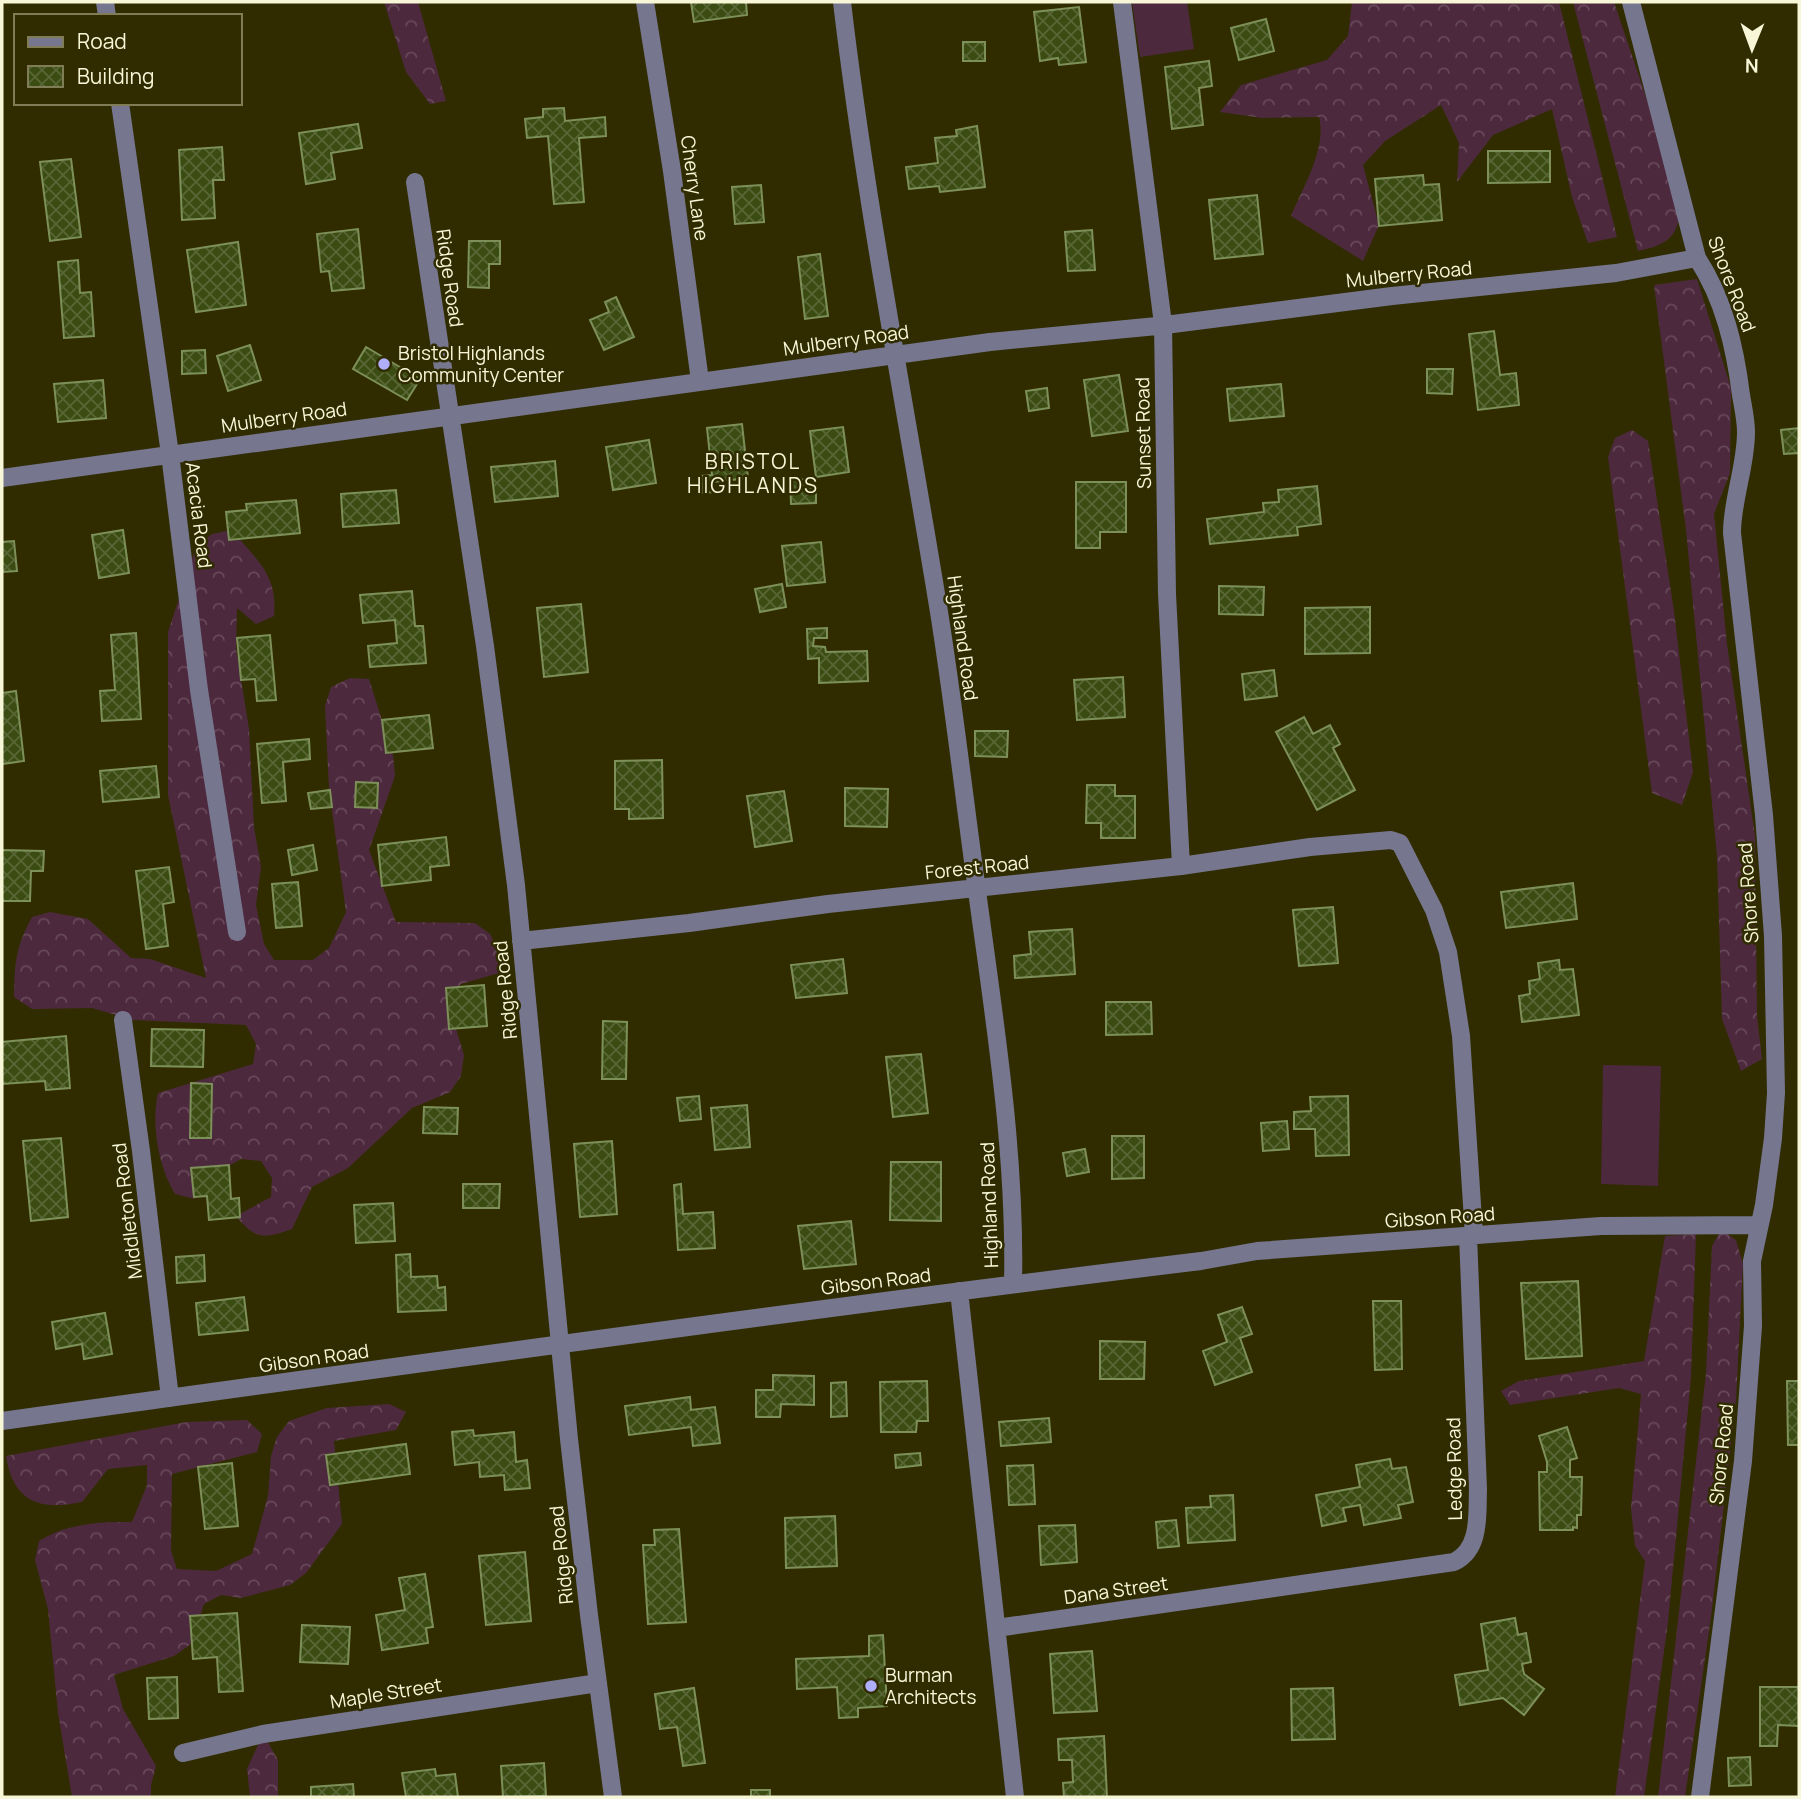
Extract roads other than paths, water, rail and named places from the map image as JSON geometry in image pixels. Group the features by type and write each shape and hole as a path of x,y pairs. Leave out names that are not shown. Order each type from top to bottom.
{"street":[{"name":"Cherry Lane","path":"645,2 672,171 700,381"},
{"name":"Highland Road","path":"842,2 855,106 939,616 976,888 1011,1161 1013,1284"},
{"name":"Sunset Road","path":"1122,2 1163,324 1167,594 1181,866"},
{"name":"Shore Road","path":"1631,2 1697,258 1718,297 1735,350 1746,432 1741,476 1732,517 1732,534 1764,815 1773,936 1776,1093 1773,1138 1752,1261 1753,1326 1743,1461 1700,1797"},
{"name":"Acacia Road","path":"120,105 170,454 199,690 237,932"},
{"name":"Ridge Road","path":"415,182 485,646 522,941 569,1438 613,1797"},
{"name":"Mulberry Road","path":"2,478 896,354 1392,296 1616,273 1697,258"},
{"name":"Forest Road","path":"522,941 1181,866 1310,847 1391,840 1399,843 1418,876"},
{"name":"Ledge Road","path":"1241,1593 1454,1562 1464,1557 1473,1542 1477,1522 1478,1489 1471,1235 1461,1036 1444,938 1418,876"},
{"name":"Middleton Road","path":"122,1020 141,1151 170,1398"},
{"name":"Gibson Road","path":"2,1422 560,1344 1201,1261 1257,1251 1612,1226 1759,1224"},
{"path":"959,1291 1015,1797"},
{"name":"Dana Street","path":"996,1628 1241,1593"},
{"name":"Maple Street","path":"183,1753 263,1734 598,1683"}],"place":[{"name":"Bristol Highlands Community Center","path":"384,364"},
{"name":"Burman Architects","path":"871,1686"}],"district":[{"name":"BRISTOL HIGHLANDS","path":"753,474"}]}
